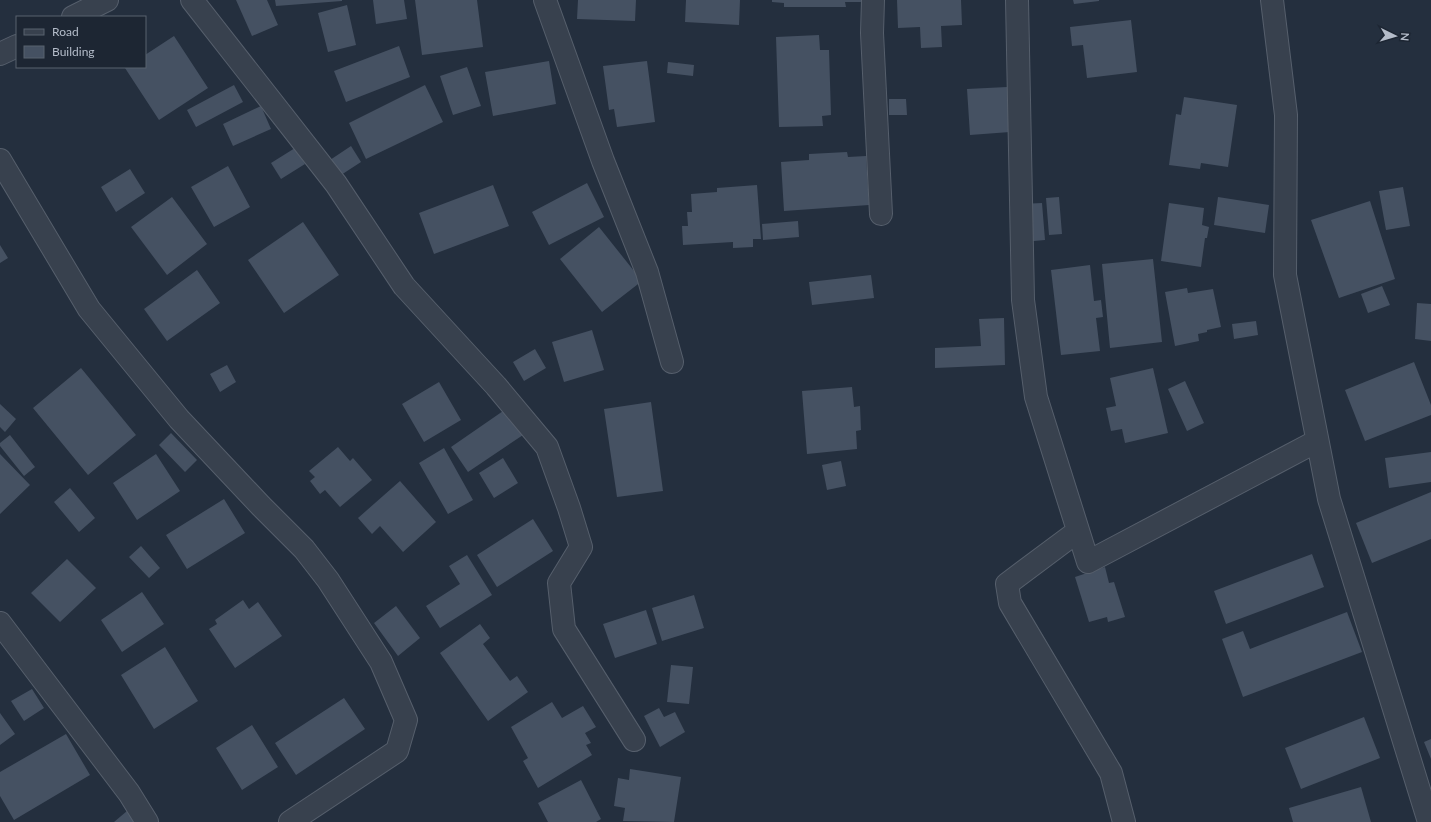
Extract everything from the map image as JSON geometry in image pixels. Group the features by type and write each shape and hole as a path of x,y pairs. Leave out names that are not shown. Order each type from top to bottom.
{"street":[{"path":"75,16 107,0"},
{"path":"192,0 336,184 404,286 496,386 547,448 570,508 581,547 558,583 564,629 634,740"},
{"path":"545,0 602,160 647,272 672,362"},
{"path":"873,0 872,33 881,214"},
{"path":"1017,0 1023,300 1036,397 1088,562 1317,441"},
{"path":"1272,0 1286,115 1285,275 1329,499 1430,822"},
{"path":"0,54 16,46"},
{"path":"0,160 89,309 179,419 261,506 304,548 328,580 381,662 406,720 397,751 290,822"},
{"path":"1078,531 1007,584 1010,603 1111,772 1124,822"},
{"path":"0,623 129,793 147,822"}],"building":[{"path":"236,0 267,0 278,25 252,36"},
{"path":"275,0 342,0 342,1 276,6"},
{"path":"373,0 404,0 407,19 376,24"},
{"path":"415,0 477,0 483,47 422,55"},
{"path":"578,0 636,0 635,21 577,19"},
{"path":"686,0 740,0 739,25 685,22"},
{"path":"772,0 862,0 862,2 845,2 846,7 784,7 784,3 772,2"},
{"path":"897,0 961,0 962,25 941,26 942,47 921,48 920,27 898,28"},
{"path":"1073,0 1099,0 1099,1 1074,4"},
{"path":"347,5 356,45 328,52 318,13"},
{"path":"1131,20 1137,72 1087,78 1083,45 1072,46 1070,27"},
{"path":"819,35 820,50 829,50 831,115 822,116 823,126 779,127 776,37"},
{"path":"174,36 208,88 159,120 125,68 146,68 146,54"},
{"path":"399,46 410,77 346,102 334,71"},
{"path":"549,61 556,104 493,116 485,72"},
{"path":"647,61 655,122 617,127 614,109 609,110 603,66"},
{"path":"668,62 694,65 693,76 667,73"},
{"path":"467,67 481,106 453,115 440,76"},
{"path":"234,85 243,102 196,127 187,110"},
{"path":"425,85 443,122 366,159 349,123"},
{"path":"1007,87 1010,132 970,135 967,89"},
{"path":"1184,97 1237,105 1228,167 1201,163 1200,169 1169,165 1176,114 1181,115"},
{"path":"889,99 906,99 907,115 889,115"},
{"path":"261,106 271,129 233,146 223,124"},
{"path":"351,146 361,162 341,175 330,160"},
{"path":"295,148 305,164 281,179 271,163"},
{"path":"847,152 848,157 866,156 869,205 784,211 781,162 809,160 809,154"},
{"path":"228,166 250,207 214,227 191,187"},
{"path":"130,169 145,193 116,212 101,187"},
{"path":"587,183 604,217 549,245 532,212"},
{"path":"493,185 509,226 434,254 419,213"},
{"path":"757,185 761,239 753,239 753,247 733,248 733,242 683,245 682,226 688,226 687,212 692,212 691,194 717,192 717,188"},
{"path":"1403,187 1410,226 1386,230 1379,191"},
{"path":"172,197 207,244 167,275 131,227"},
{"path":"1059,197 1062,234 1049,235 1046,198"},
{"path":"1218,197 1269,205 1265,233 1214,225"},
{"path":"1370,201 1395,279 1339,298 1311,220"},
{"path":"1042,203 1045,240 1023,242 1021,204"},
{"path":"1169,203 1204,208 1202,225 1209,227 1207,238 1205,238 1201,267 1161,261"},
{"path":"798,221 799,237 763,240 762,224"},
{"path":"303,222 339,275 284,313 248,260"},
{"path":"599,227 642,281 602,312 560,259"},
{"path":"0,245 8,258 0,263"},
{"path":"1153,259 1162,342 1110,348 1102,264"},
{"path":"1090,265 1094,301 1101,300 1103,317 1096,318 1100,351 1061,355 1051,270"},
{"path":"197,270 220,303 167,341 144,309"},
{"path":"871,275 874,298 812,305 809,282"},
{"path":"1382,286 1390,305 1368,313 1361,294"},
{"path":"1187,288 1188,293 1213,289 1221,327 1207,330 1207,332 1198,334 1199,341 1175,346 1165,292"},
{"path":"1417,303 1431,304 1431,341 1415,339"},
{"path":"1004,318 1005,365 935,368 935,348 981,346 979,319"},
{"path":"1256,321 1258,335 1234,339 1232,324"},
{"path":"592,330 604,370 564,382 552,342"},
{"path":"535,349 546,368 524,381 513,362"},
{"path":"1414,362 1431,405 1431,415 1365,441 1345,390"},
{"path":"227,365 236,382 220,392 210,374"},
{"path":"81,368 136,435 88,475 33,408"},
{"path":"1153,368 1168,433 1125,443 1122,429 1111,431 1106,408 1116,406 1110,378"},
{"path":"1185,381 1204,423 1187,431 1168,389"},
{"path":"439,382 461,420 424,442 402,404"},
{"path":"852,387 854,407 860,406 861,430 856,431 857,449 807,454 802,391"},
{"path":"651,402 663,491 617,497 604,409"},
{"path":"0,404 16,419 5,432 0,427"},
{"path":"506,409 523,435 468,472 451,447"},
{"path":"171,433 197,460 185,472 159,445"},
{"path":"10,435 35,467 24,476 0,446 0,443"},
{"path":"338,447 350,461 353,458 372,480 340,507 325,490 320,494 310,481 315,477 309,471"},
{"path":"444,448 473,500 448,514 419,463"},
{"path":"1431,452 1431,482 1389,488 1385,458"},
{"path":"0,454 30,485 0,514"},
{"path":"156,454 180,491 137,520 113,483"},
{"path":"503,458 518,483 494,498 479,473"},
{"path":"841,461 846,486 827,490 822,465"},
{"path":"400,481 436,522 403,552 380,526 372,534 358,518"},
{"path":"70,488 95,518 79,532 54,502"},
{"path":"1431,492 1431,539 1372,563 1356,523"},
{"path":"224,499 245,533 187,569 166,535"},
{"path":"533,519 553,551 497,587 477,555"},
{"path":"141,546 160,568 149,578 129,557"},
{"path":"1312,554 1324,587 1226,624 1214,591"},
{"path":"467,555 492,595 440,628 426,606 460,584 449,566"},
{"path":"67,559 96,588 60,622 31,593"},
{"path":"1105,567 1109,583 1114,582 1125,617 1108,622 1107,617 1089,622 1075,577"},
{"path":"142,592 164,624 122,652 101,620"},
{"path":"694,595 704,628 662,641 652,608"},
{"path":"243,600 249,609 258,602 282,636 235,668 209,629 217,624 215,620"},
{"path":"396,606 420,638 398,656 374,623"},
{"path":"646,610 657,644 615,658 603,624"},
{"path":"1347,612 1362,652 1243,697 1222,639 1243,631 1250,649"},
{"path":"480,624 490,638 483,644 510,681 517,676 528,692 488,721 440,653"},
{"path":"165,647 198,701 154,729 121,675"},
{"path":"671,665 693,667 689,704 667,702"},
{"path":"32,689 44,708 24,721 11,701"},
{"path":"344,698 365,729 296,775 275,743"},
{"path":"552,702 562,718 583,706 596,727 585,733 591,743 586,745 592,755 538,788 523,761 528,758 511,727"},
{"path":"659,708 664,717 675,712 685,732 660,747 644,716"},
{"path":"0,713 15,734 0,745"},
{"path":"1364,717 1380,758 1301,789 1285,748"},
{"path":"252,725 278,767 242,790 216,748"},
{"path":"66,734 90,775 14,820 0,796 0,772"},
{"path":"1431,739 1431,759 1424,742"},
{"path":"630,769 681,777 674,822 623,821 625,808 614,806 618,778 629,780"},
{"path":"581,780 601,819 596,822 548,822 538,803"},
{"path":"1361,787 1371,822 1293,822 1289,808"},
{"path":"127,811 136,822 114,822"}]}
